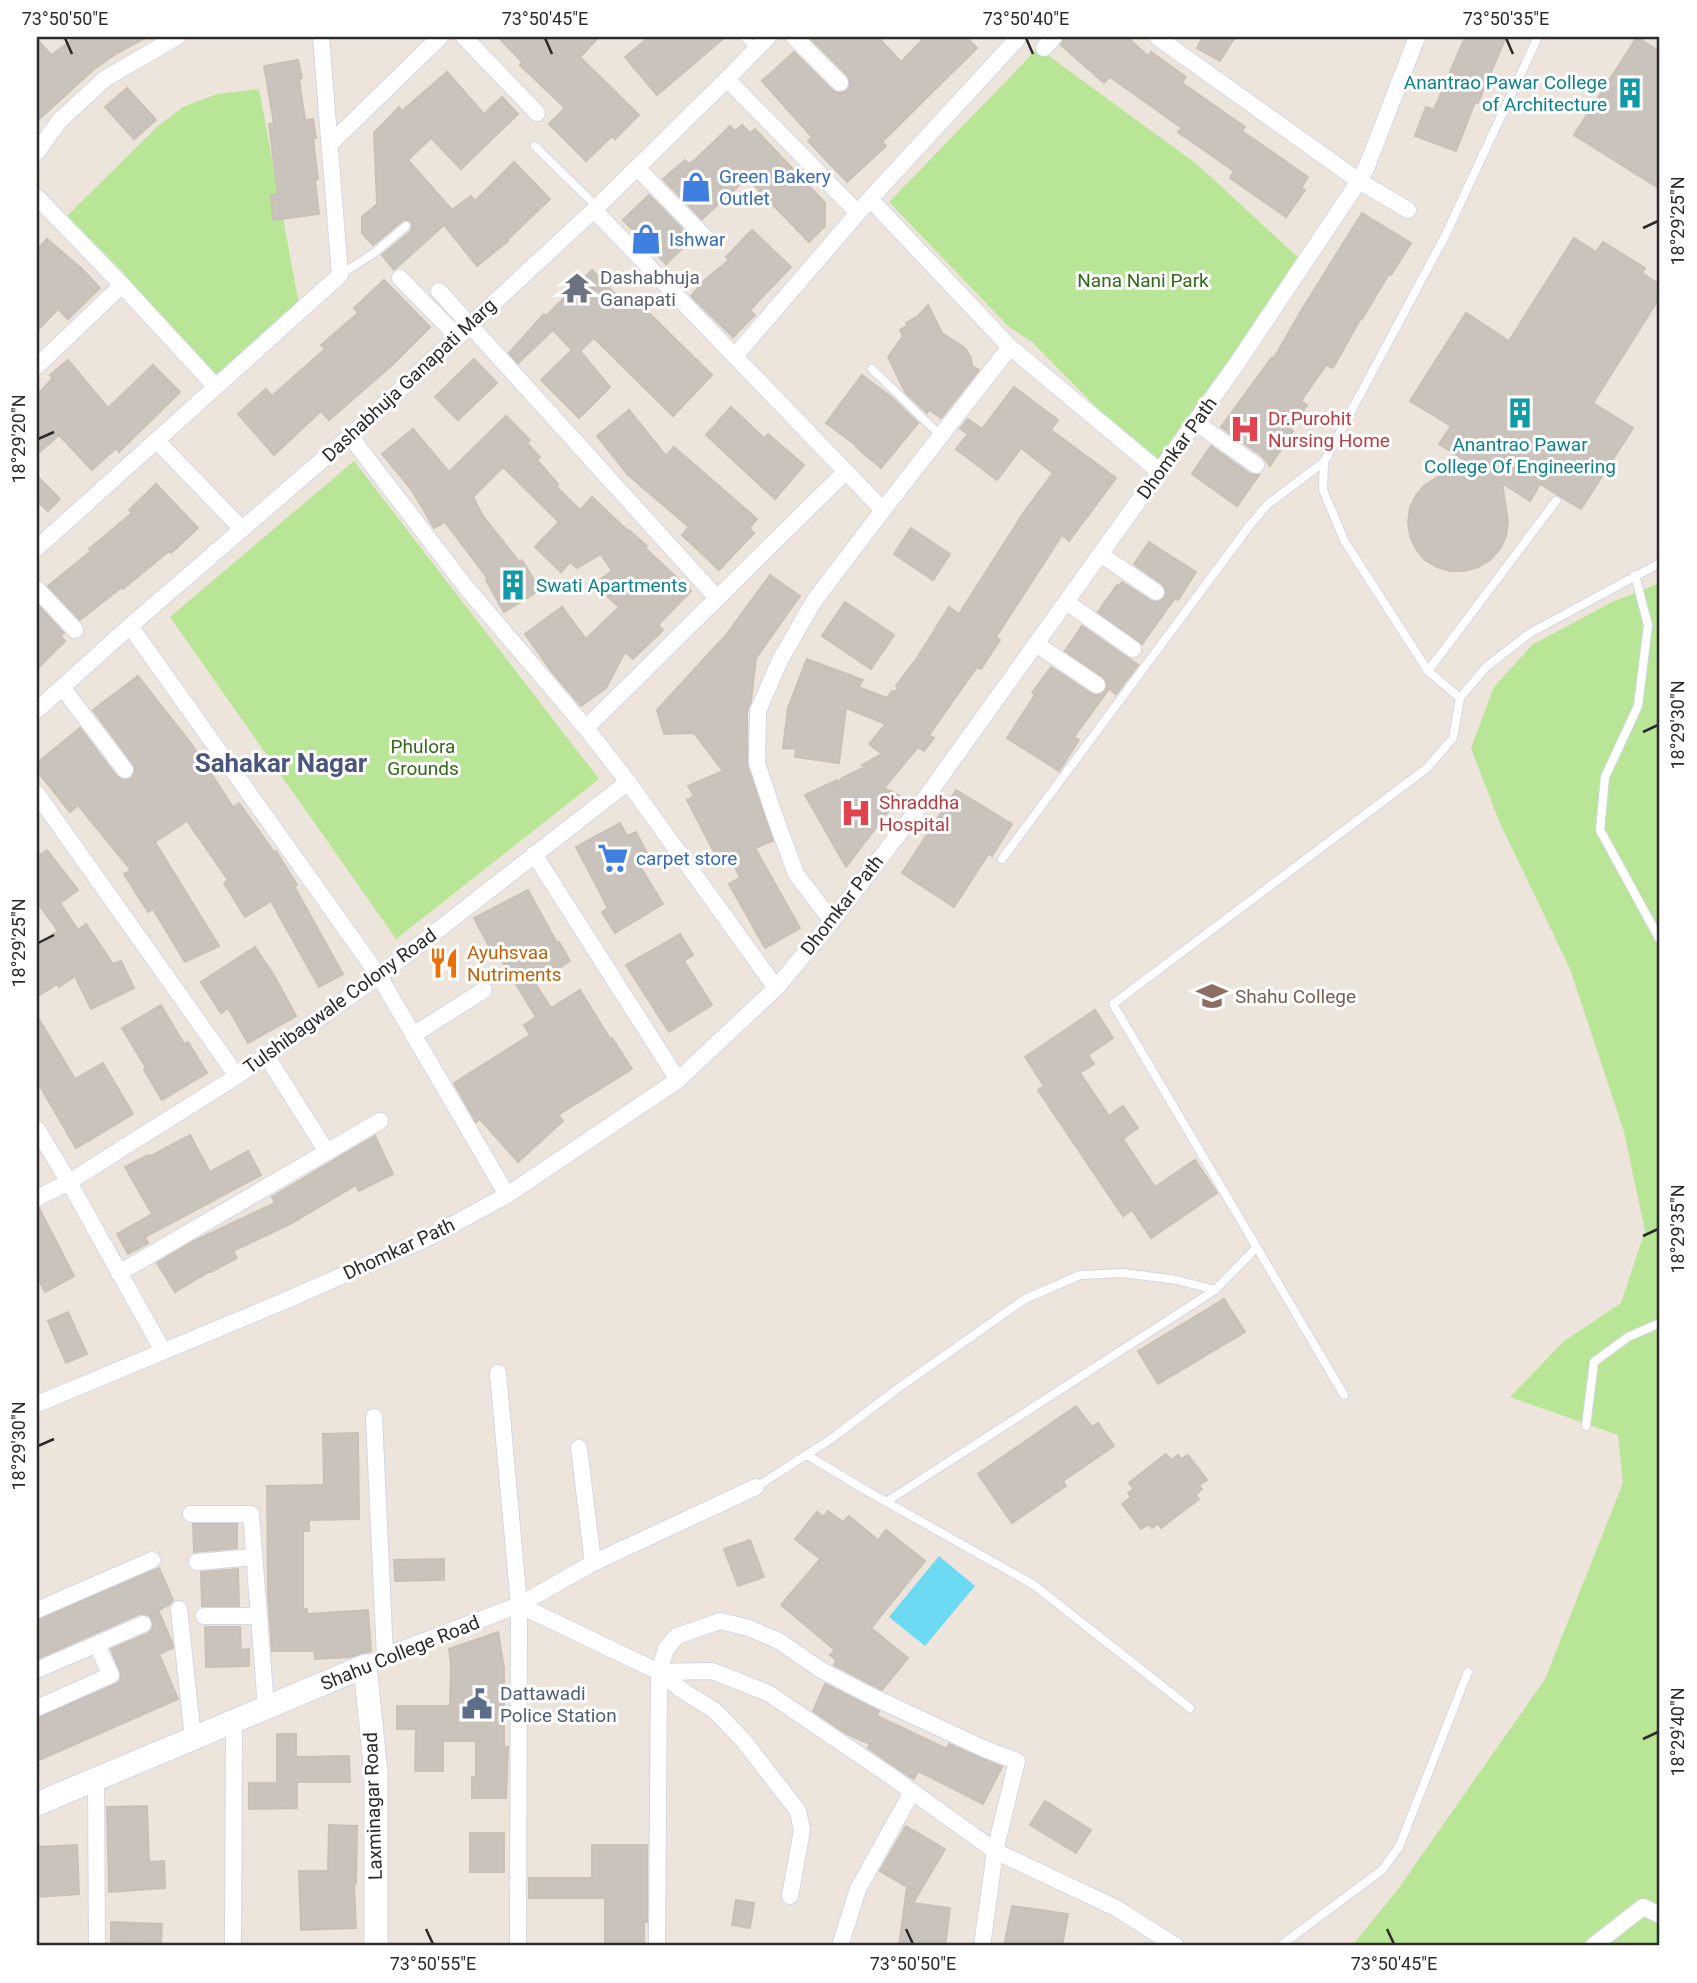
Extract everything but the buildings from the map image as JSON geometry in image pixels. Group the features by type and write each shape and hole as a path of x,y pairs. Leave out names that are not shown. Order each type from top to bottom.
{"street":[{"path":"37,152 60,120 106,78 177,37"},
{"path":"37,548 340,275 321,37"},
{"path":"331,143 440,37"},
{"path":"464,37 537,113"},
{"name":"Dashabhuja Ganapati Marg","path":"37,710 350,436 458,337 595,209 768,37"},
{"path":"794,37 840,83"},
{"path":"735,356 870,199 1019,37"},
{"path":"1157,37 1180,43 1359,181 1408,210"},
{"name":"Dhomkar Path","path":"37,1404 429,1237 507,1195 678,1080 776,988 832,921 911,818 1236,365 1359,181 1417,37"},
{"path":"727,79 858,213"},
{"path":"637,168 706,238"},
{"path":"37,197 215,386"},
{"path":"870,199 1010,347 1160,472"},
{"path":"595,209 883,510"},
{"path":"400,278 458,337"},
{"path":"37,366 122,285"},
{"path":"439,291 717,598"},
{"path":"832,921 796,874 775,817 757,763 758,711 780,660 814,601 1010,347"},
{"path":"1195,422 1256,465"},
{"path":"350,436 465,586 586,728 628,782 776,988"},
{"path":"156,440 242,529"},
{"path":"586,728 846,471"},
{"path":"1100,554 1156,592"},
{"path":"37,589 75,630"},
{"path":"1066,602 1133,649"},
{"path":"130,626 379,976 507,1195"},
{"path":"1036,644 1097,685"},
{"path":"62,687 125,770"},
{"name":"Tulshibagwale Colony Road","path":"37,1198 69,1182 267,1055 379,976 628,782"},
{"path":"37,794 237,1076"},
{"path":"534,854 678,1080"},
{"path":"413,1035 484,990"},
{"path":"267,1055 327,1152"},
{"path":"119,1273 380,1121"},
{"path":"37,1129 163,1352"},
{"path":"498,1373 519,1605 518,1946"},
{"path":"374,1417 375,1661"},
{"path":"579,1448 593,1563"},
{"name":"Shahu College Road","path":"37,1804 375,1661 519,1605 593,1563 756,1487"},
{"path":"191,1514 251,1514 266,1707"},
{"path":"197,1562 254,1557"},
{"path":"37,1611 152,1560"},
{"path":"519,1605 659,1672 713,1710 743,1740 798,1811 802,1830 790,1896"},
{"path":"179,1609 193,1738"},
{"path":"204,1616 259,1616"},
{"path":"657,1946 659,1672 666,1649 677,1636 720,1621 749,1628 779,1641 821,1670 872,1696 1017,1761 995,1851 982,1946"},
{"path":"37,1670 143,1625"},
{"path":"37,1708 111,1675 96,1645"},
{"name":"Laxminagar Road","path":"375,1661 376,1946"},
{"path":"659,1672 712,1671 768,1693 995,1851 1116,1908 1176,1946"},
{"path":"233,1946 234,1721"},
{"path":"96,1779 97,1946"},
{"path":"839,1946 858,1889 912,1792"},
{"path":"1593,1946 1643,1907 1660,1915"}],"lane":[{"path":"744,37 756,49"},
{"path":"1002,859 1250,525 1268,504 1324,462 1445,236 1538,37"},
{"path":"535,146 595,209"},
{"path":"340,275 374,253 406,226"},
{"path":"873,369 941,436"},
{"path":"1324,462 1323,490 1345,542 1427,671 1460,698"},
{"path":"1427,671 1556,501"},
{"path":"1345,1395 1113,1004 1427,768 1453,738 1460,698 1486,667 1530,633 1660,563"},
{"path":"1635,575 1648,625 1638,706 1605,777 1600,830 1660,940"},
{"path":"886,1502 1215,1290 1256,1248"},
{"path":"756,1487 831,1439 1025,1299 1080,1275 1123,1273 1177,1280 1215,1290"},
{"path":"1587,1426 1594,1362 1628,1337 1660,1323"},
{"path":"807,1455 1034,1585 1190,1708"},
{"path":"1280,1946 1381,1870 1399,1847 1468,1672"}],"green space":[{"name":"Nana Nani Park","path":"1038,48 1198,165 1304,263 1160,472 1032,342 1009,327 889,202"},
{"path":"259,89 300,310 215,386 123,272 67,216 158,126 183,107 217,94"},
{"name":"Phulora Grounds","path":"354,461 599,779 396,939 170,617"},
{"path":"1660,583 1660,1946 1352,1946 1398,1889 1545,1679 1623,1483 1618,1435 1510,1397 1563,1342 1621,1303 1645,1231 1624,1132 1570,969 1499,821 1471,748 1494,687 1532,645 1612,602"}],"water":[{"path":"939,1556 975,1586 925,1646 889,1617"}],"place":[{"name":"Anantrao Pawar College of Architecture","path":"1630,93"},
{"name":"Green Bakery Outlet","path":"696,187"},
{"name":"Ishwar","path":"646,239"},
{"name":"Dashabhuja Ganapati","path":"577,288"},
{"name":"Anantrao Pawar College Of Engineering","path":"1520,413"},
{"name":"Dr.Purohit Nursing Home","path":"1245,429"},
{"name":"Swati Apartments","path":"513,585"},
{"name":"Shraddha Hospital","path":"856,813"},
{"name":"carpet store","path":"613,858"},
{"name":"Ayuhsvaa Nutriments","path":"444,963"},
{"name":"Shahu College","path":"1212,996"},
{"name":"Dattawadi Police Station","path":"477,1704"}],"district":[{"name":"Sahakar Nagar","path":"281,763"}]}
